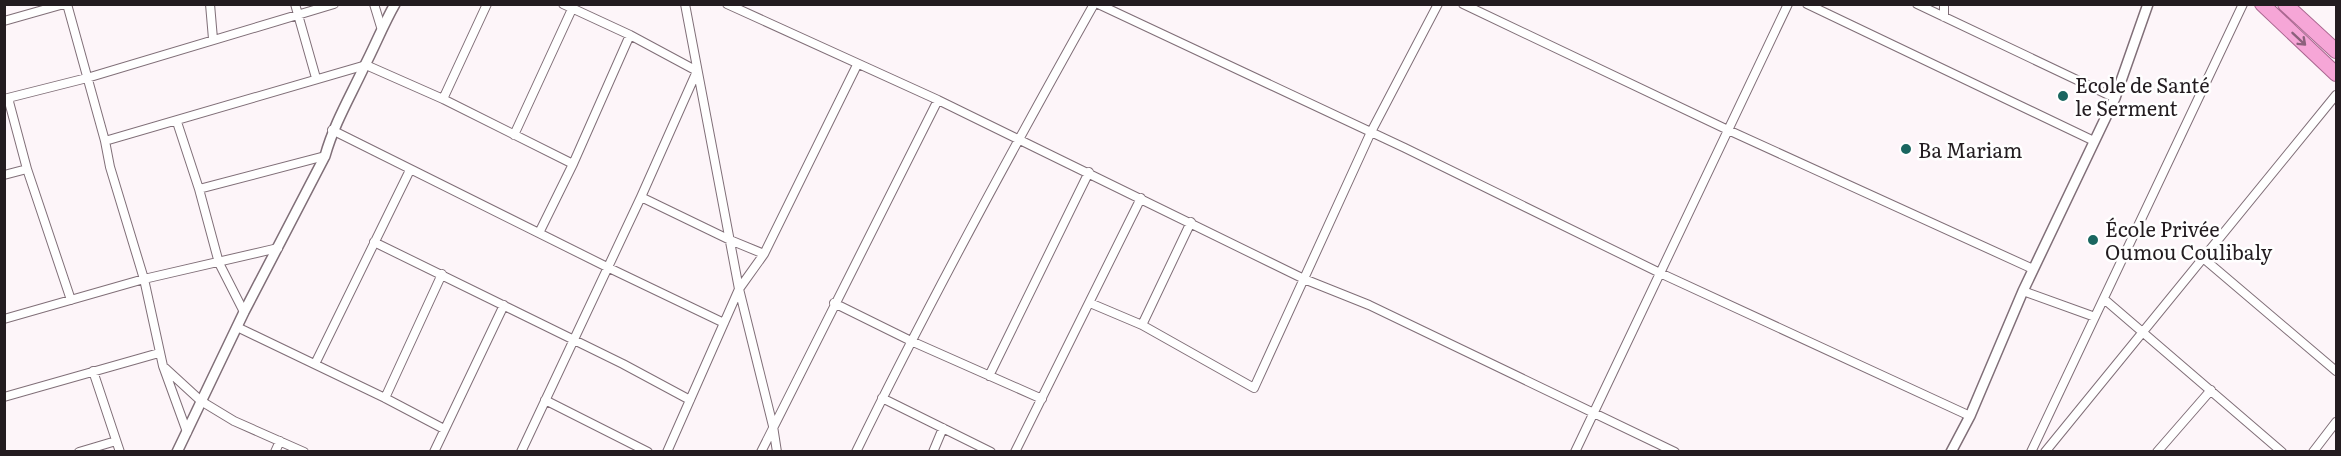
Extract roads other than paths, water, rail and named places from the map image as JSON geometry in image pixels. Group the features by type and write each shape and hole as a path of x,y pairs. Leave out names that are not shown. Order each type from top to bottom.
{"highway":[{"path":"2262,4 2337,74"},
{"path":"2285,4 2337,51"}],"street":[{"path":"4,21 65,4 144,279 159,352 187,432"},
{"path":"210,4 213,39"},
{"path":"295,4 316,78"},
{"path":"71,300 6,99 87,78 334,4"},
{"path":"374,4 381,27"},
{"path":"177,452 244,312 325,156 332,130 366,65 381,27 395,4"},
{"path":"443,99 487,4"},
{"path":"563,4 630,34 697,71"},
{"path":"685,4 739,289 773,426 777,452"},
{"path":"727,4 742,7 856,64 938,100 1089,172 1304,279 1369,305 1675,452"},
{"path":"856,452 911,341 1018,138 1094,4"},
{"path":"1098,4 1371,132 1660,273 1970,416"},
{"path":"1090,303 1142,326 1254,388 1371,132 1438,4"},
{"path":"1463,4 1728,130 2033,269"},
{"path":"1575,452 1788,4"},
{"path":"1808,4 2094,141"},
{"path":"1917,4 2115,98"},
{"path":"1944,4 1944,17"},
{"path":"1951,452 1970,416 2033,269 2115,98 2148,4"},
{"path":"2031,452 2242,4"},
{"path":"514,135 572,9"},
{"path":"539,233 573,164 630,34"},
{"path":"667,452 739,289 764,254 856,64"},
{"path":"105,141 177,122 316,78 366,65 443,99 573,164"},
{"path":"521,452 641,197 697,71"},
{"path":"2045,452 2337,95"},
{"path":"761,452 938,100"},
{"path":"177,122 199,189 219,263 244,312"},
{"path":"332,130 724,323"},
{"path":"199,189 325,156"},
{"path":"4,175 27,169"},
{"path":"315,364 410,170"},
{"path":"989,376 1089,172"},
{"path":"641,197 764,254"},
{"path":"1015,452 1141,198"},
{"path":"1142,326 1191,222"},
{"path":"374,242 690,400"},
{"path":"4,319 144,279 278,248"},
{"path":"2202,258 2337,371"},
{"path":"384,398 442,274"},
{"path":"2023,291 2095,317"},
{"path":"2104,299 2282,452"},
{"path":"834,303 911,341 1042,399"},
{"path":"434,452 504,305"},
{"path":"237,327 444,429"},
{"path":"4,397 159,352"},
{"path":"163,366 201,401 234,421 304,452"},
{"path":"93,371 120,452"},
{"path":"2157,452 2211,390"},
{"path":"882,398 991,452"},
{"path":"545,400 648,452"},
{"path":"2313,452 2337,422"},
{"path":"933,452 943,428"},
{"path":"79,452 116,441"},
{"path":"275,452 280,441"}],"place":[{"name":"Ecole de Santé le Serment","path":"2063,96"},
{"name":"Ba Mariam","path":"1906,149"},
{"name":"École Privée Oumou Coulibaly","path":"2093,240"}]}
